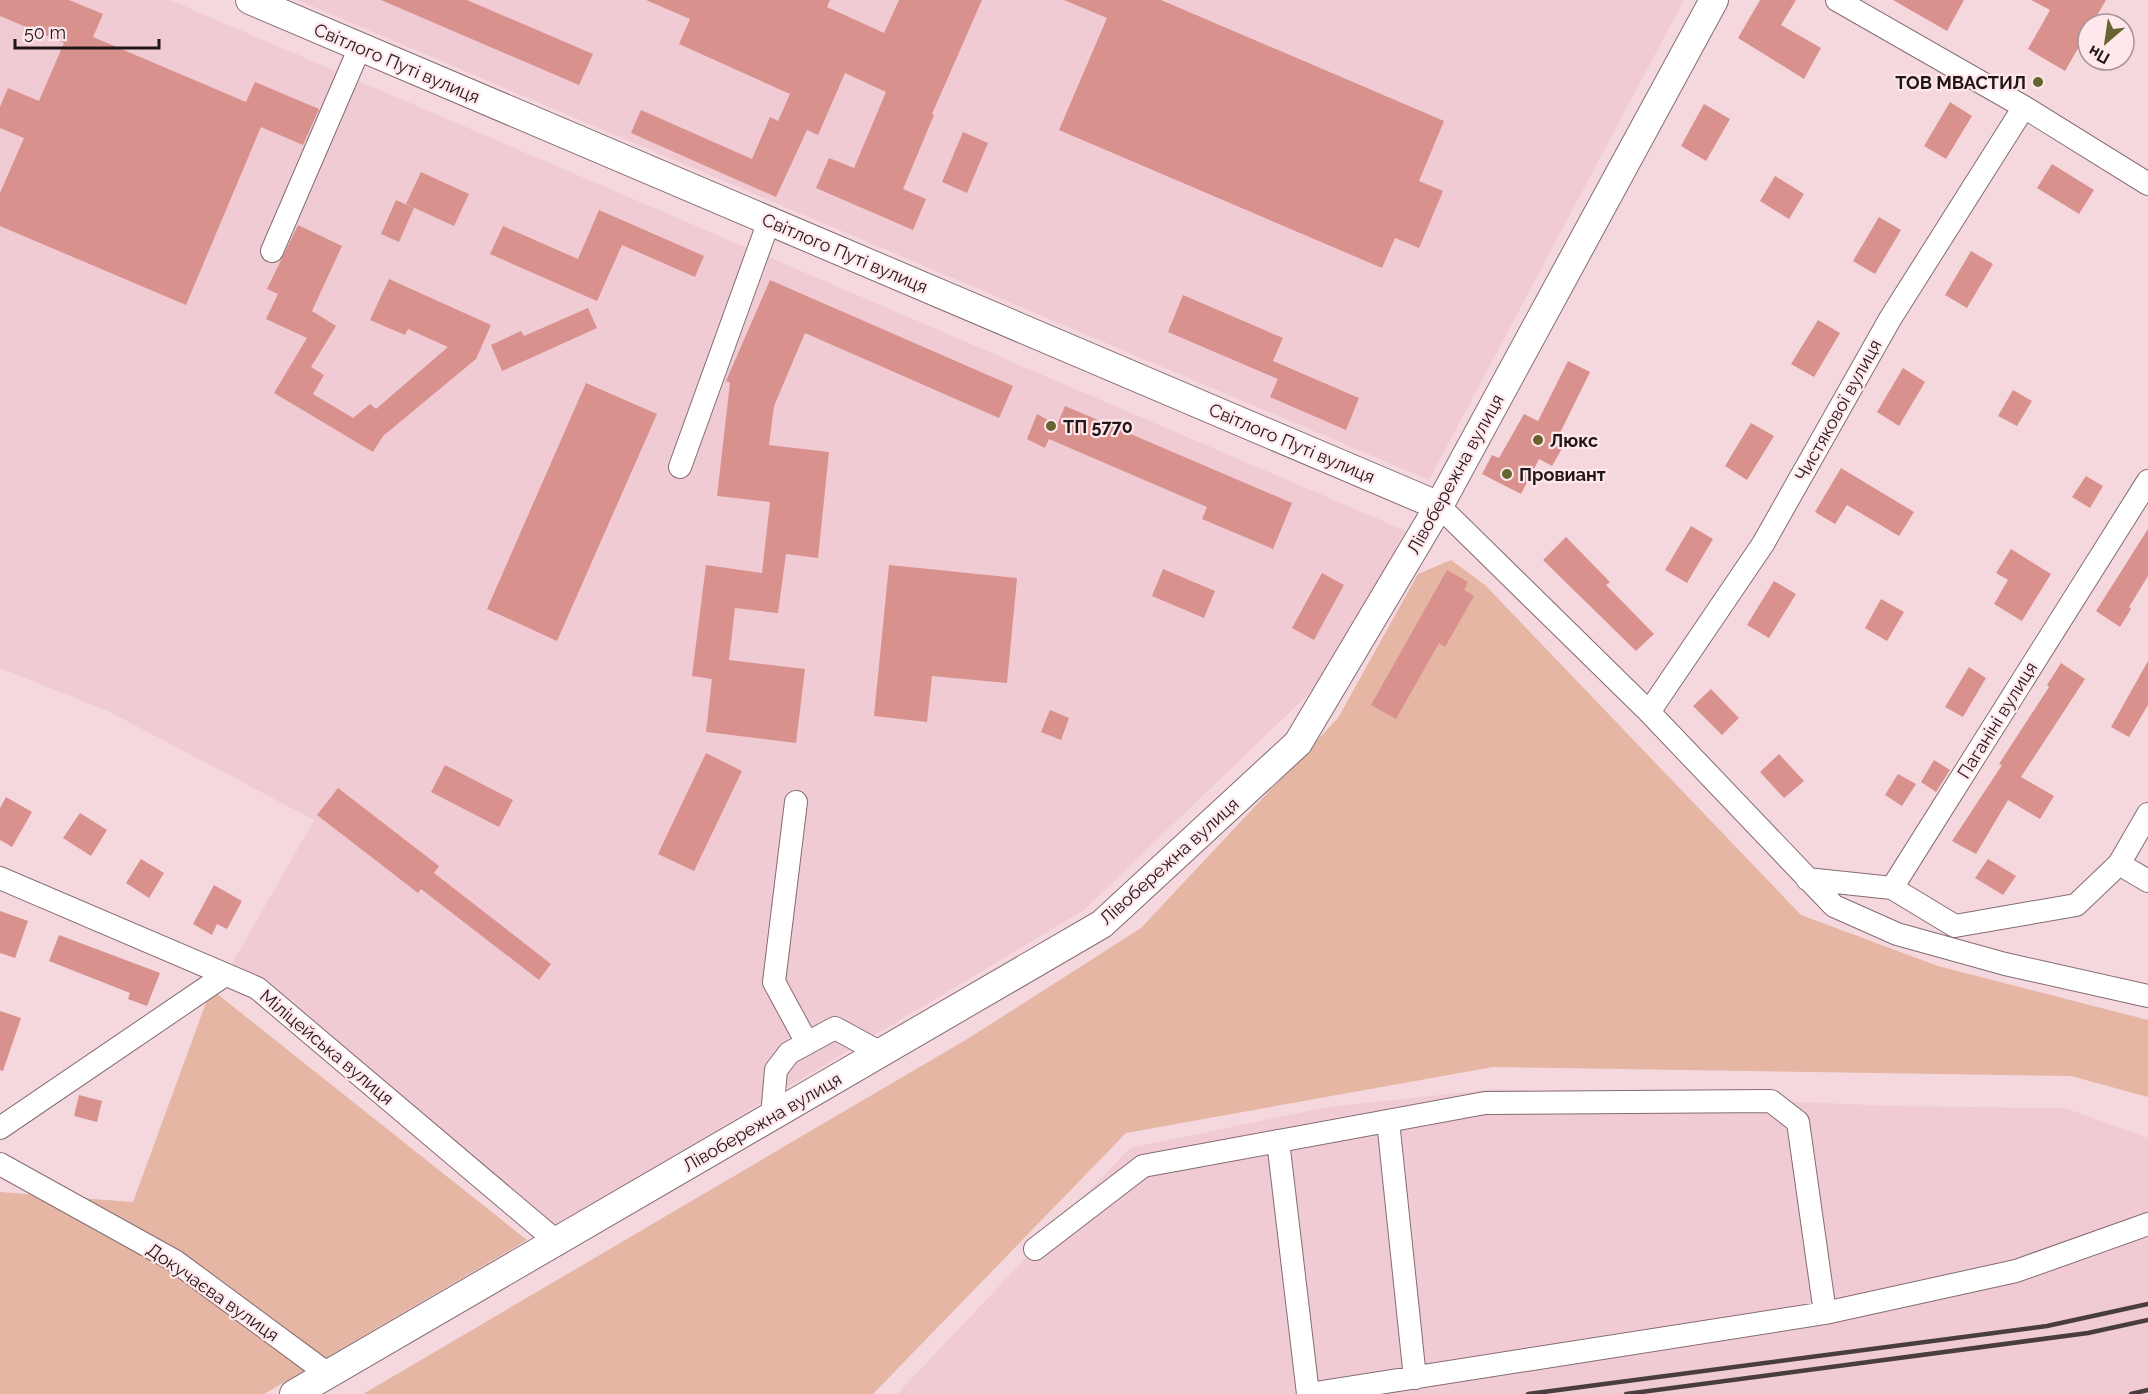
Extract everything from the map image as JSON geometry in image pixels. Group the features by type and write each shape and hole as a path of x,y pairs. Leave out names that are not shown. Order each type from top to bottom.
{"main road":[{"name":"Світлого Путі вулиця","path":"250,0 1439,506"},
{"name":"Лівобережна вулиця","path":"294,1394 1102,924 1298,743 1439,506 1714,0"}],"street":[{"path":"1837,0 2024,107 2148,184"},
{"path":"272,251 360,47"},
{"name":"Чистякової вулиця","path":"1649,712 1763,544 1890,319 2024,107"},
{"path":"680,467 769,221"},
{"name":"Паганіні вулиця","path":"1892,888 2148,481"},
{"path":"1439,506 1649,712 1834,906 1897,934 2005,963 2148,996"},
{"path":"796,802 774,982 807,1043"},
{"path":"1807,879 1892,888 1954,926 2076,905 2119,864 2148,814"},
{"path":"2119,864 2148,881"},
{"name":"Міліцейська вулиця","path":"0,878 257,988 556,1241"},
{"path":"0,1128 225,975"},
{"path":"772,1116 776,1070 789,1053 835,1028 881,1053"},
{"path":"1035,1249 1143,1166 1485,1103 1771,1101 1798,1122 1826,1313"},
{"path":"1388,1121 1415,1377"},
{"path":"1278,1141 1308,1394 1826,1313 2016,1271 2148,1224"},
{"name":"Докучаєва вулиця","path":"0,1164 175,1262 328,1374"}],"shaded area":[{"path":"0,0 170,0 1406,531 1321,682 1084,910 552,1228 230,967 314,820 108,711 0,668"},
{"path":"297,0 1684,0 1429,480"},
{"path":"1451,560 1485,585 1801,915 1938,966 2148,1020 2148,1097 2071,1076 1493,1067 1126,1133 873,1394 363,1394 969,1038 1141,928 1338,718 1418,574"},
{"path":"211,989 527,1240 264,1394 0,1394 0,1192 133,1202"},
{"path":"1496,1089 1893,1106 2065,1108 2148,1138 2148,1394 897,1394 1130,1148 1328,1107"}],"building":[{"path":"0,0 69,0 103,14 93,37 246,102 255,82 319,109 303,145 261,127 186,305 0,226 0,193 24,138 0,128 0,107 8,88 39,101 64,43 0,16"},
{"path":"381,0 467,0 593,54 579,85"},
{"path":"646,0 830,0 827,7 884,33 899,0 982,0 932,114 934,115 903,189 926,199 913,230 816,188 829,158 854,168 886,92 845,73 818,135 807,130 776,197 631,133 641,110 752,159 770,117 778,121 790,94 679,44 690,19"},
{"path":"1064,0 1161,0 1444,121 1419,181 1443,191 1419,248 1395,238 1382,268 1059,130 1107,18"},
{"path":"1760,0 1796,0 1781,25 1821,48 1804,79 1738,38"},
{"path":"1893,0 1964,0 1947,31"},
{"path":"2031,0 2106,0 2099,12 2076,12 2076,52 2065,71 2028,49 2050,10"},
{"path":"1950,102 1972,116 1946,159 1924,146"},
{"path":"1704,104 1730,119 1706,161 1681,146"},
{"path":"963,132 988,143 967,193 942,182"},
{"path":"2052,164 2094,190 2079,214 2037,188"},
{"path":"421,172 469,194 454,226 406,204"},
{"path":"1775,176 1804,194 1789,219 1760,201"},
{"path":"396,200 414,208 399,242 381,234"},
{"path":"599,210 704,256 695,277 622,245 597,301 490,254 503,226 578,259"},
{"path":"1879,217 1901,230 1875,274 1853,261"},
{"path":"298,225 342,246 312,311 336,326 311,367 324,375 313,394 353,418 370,404 376,409 448,347 408,329 405,335 370,320 389,279 491,325 476,359 383,436 373,452 274,393 307,338 266,319 278,294 267,289"},
{"path":"1971,251 1993,264 1967,308 1945,295"},
{"path":"770,280 1013,386 999,418 805,333 774,406 769,445 829,452 818,558 786,554 778,613 735,608 729,660 805,669 796,743 706,732 712,679 692,676 706,565 762,573 770,502 717,496 730,383 726,381"},
{"path":"1183,295 1283,338 1273,361 1359,398 1346,430 1270,397 1278,379 1168,332"},
{"path":"588,308 597,328 502,371 491,345 521,331 524,336"},
{"path":"1818,320 1840,333 1814,377 1791,364"},
{"path":"1568,361 1590,372 1560,433 1568,438 1552,466 1539,459 1521,494 1482,474 1492,455 1499,458 1524,414 1538,421"},
{"path":"1903,368 1925,382 1899,426 1877,412"},
{"path":"586,383 657,414 557,641 487,609"},
{"path":"2013,390 2032,401 2017,426 1998,416"},
{"path":"1065,406 1292,503 1273,549 1202,519 1207,507 1049,439 1045,448 1027,439 1037,414 1057,425"},
{"path":"1751,423 1774,436 1747,480 1725,466"},
{"path":"1841,468 1914,512 1899,536 1847,505 1835,524 1815,512"},
{"path":"2086,476 2103,486 2090,508 2072,497"},
{"path":"1691,526 1713,539 1687,583 1665,570"},
{"path":"2148,529 2148,576 2120,627 2096,611"},
{"path":"1566,537 1610,582 1606,585 1654,634 1636,651 1543,560"},
{"path":"2011,549 2051,574 2022,621 1994,604 2008,580 1996,573"},
{"path":"889,565 1017,578 1007,683 932,676 927,722 874,716"},
{"path":"1163,569 1215,591 1204,618 1152,596"},
{"path":"1447,570 1468,582 1464,590 1474,596 1445,647 1439,643 1396,719 1371,705"},
{"path":"1322,573 1344,585 1314,640 1292,628"},
{"path":"1774,581 1796,594 1769,638 1747,625"},
{"path":"1881,599 1904,612 1887,641 1865,628"},
{"path":"2148,661 2148,705 2129,737 2111,727"},
{"path":"2061,663 2085,679 2021,777 2054,796 2040,819 2008,800 1976,854 1952,841 2002,765 1999,764 2049,687 2047,685"},
{"path":"1969,667 1986,678 1963,717 1945,707"},
{"path":"1711,689 1739,718 1722,735 1693,706"},
{"path":"1050,710 1069,718 1061,740 1041,732"},
{"path":"706,753 742,771 694,871 658,854"},
{"path":"1779,754 1804,781 1784,798 1760,772"},
{"path":"1934,760 1950,770 1936,792 1921,782"},
{"path":"445,765 513,800 499,827 431,792"},
{"path":"1898,774 1916,784 1902,806 1885,795"},
{"path":"338,788 439,866 434,873 551,964 539,980 421,889 418,893 317,815"},
{"path":"6,797 32,812 12,847 0,840 0,808"},
{"path":"80,813 107,830 91,856 63,838"},
{"path":"141,859 164,873 149,898 126,883"},
{"path":"1988,859 2016,876 2003,895 1975,878"},
{"path":"214,885 242,901 227,929 217,924 212,935 193,924"},
{"path":"0,911 28,921 15,958 0,953"},
{"path":"59,935 160,973 147,1006 128,999 130,993 49,961"},
{"path":"0,1011 21,1018 3,1071 0,1070"},
{"path":"79,1095 102,1101 97,1122 74,1116"}],"railway":[{"path":"1528,1394 2047,1326 2148,1304"},
{"path":"1626,1394 2088,1333 2148,1320"},
{"path":"2131,1394 2148,1390"}],"place":[{"name":"ТОВ МВАСТИЛ","path":"2038,82"},
{"name":"ТП 5770","path":"1051,426"},
{"name":"Люкс","path":"1538,440"},
{"name":"Провиант","path":"1507,474"}]}
